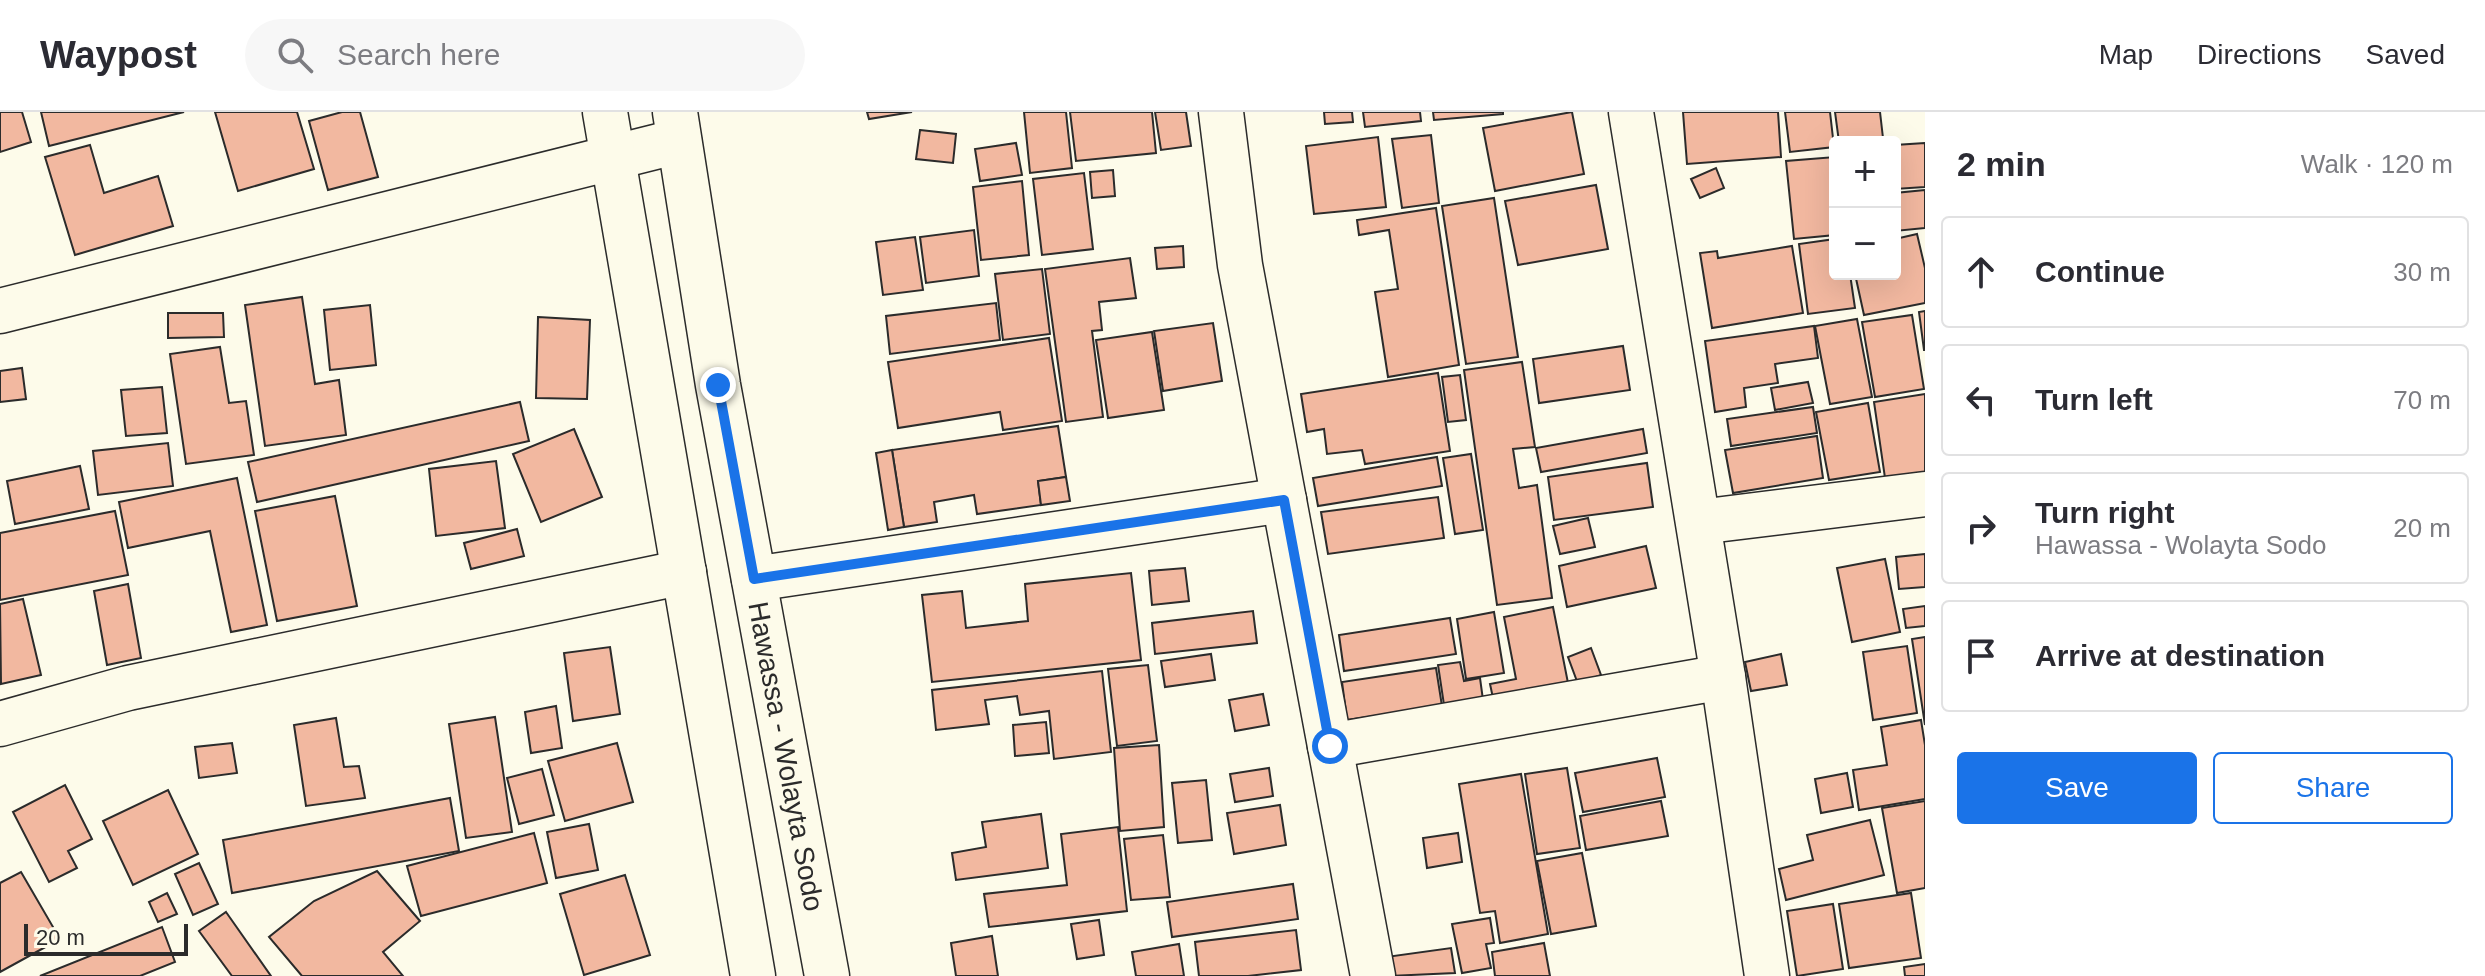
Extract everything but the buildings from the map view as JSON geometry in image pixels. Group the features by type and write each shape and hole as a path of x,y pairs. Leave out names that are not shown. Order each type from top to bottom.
{"street":[{"path":"605,112 753,976"},
{"path":"1221,112 1240,265 1373,976"},
{"path":"1631,112 1699,522 1767,976"},
{"path":"0,311 613,158 677,127"},
{"name":"Hawassa - Wolayta Sodo","path":"677,127 718,385 827,976"},
{"path":"1699,522 1925,494"},
{"path":"754,579 1284,500"},
{"path":"0,724 128,688 684,572"},
{"path":"1330,746 1723,677"}],"route":[{"path":"718,385 754,579 1284,500 1330,746"}]}
